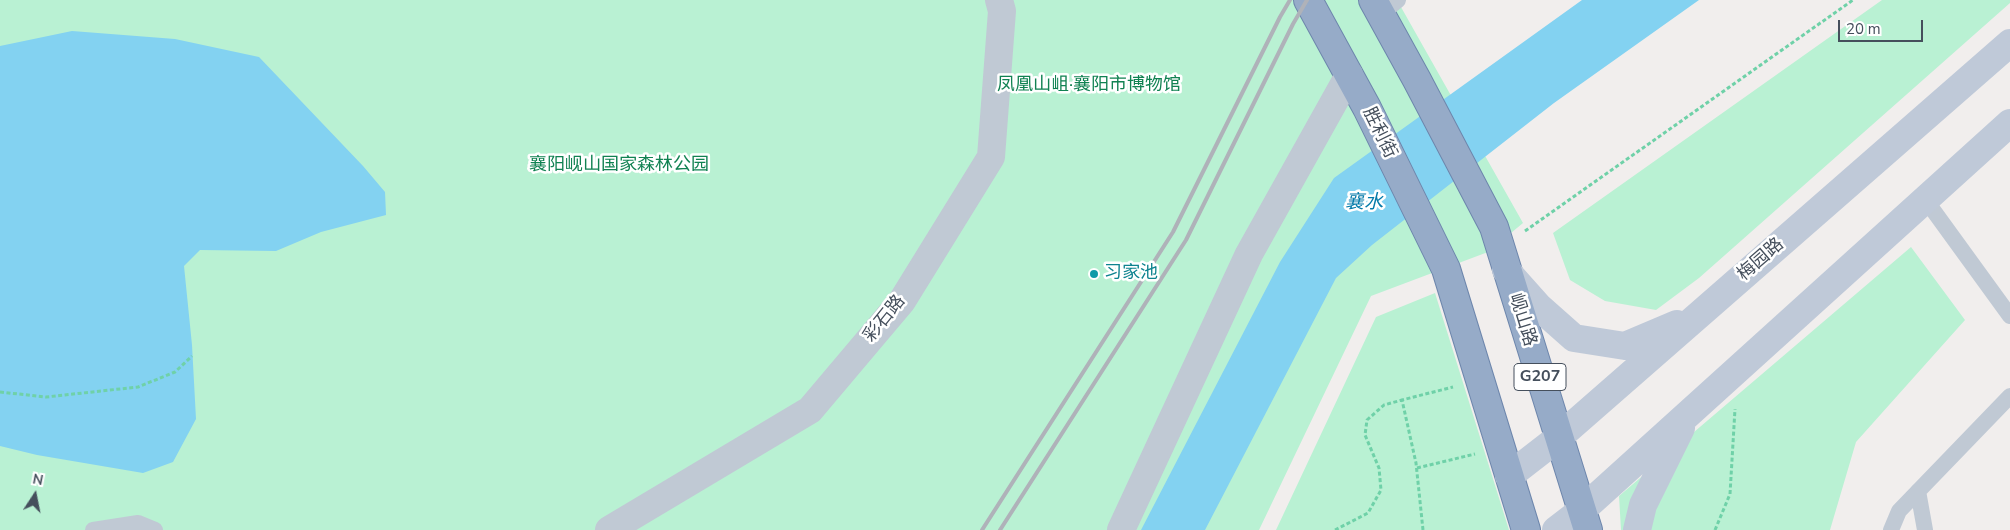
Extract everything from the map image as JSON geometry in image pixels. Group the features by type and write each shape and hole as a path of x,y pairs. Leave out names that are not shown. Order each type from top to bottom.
{"highway":[{"name":"胜利街","path":"1308,0 1367,108 1446,268 1480,380"},
{"name":"G207","path":"1384,5 1417,80 1500,248"},
{"name":"岘山路","path":"1500,248 1585,520"},
{"path":"1480,380 1526,530"}],"main road":[{"name":"梅园路","path":"1510,476 1558,438 2010,42"},
{"path":"1556,530 1585,520 1687,415 2010,122"},
{"path":"1500,248 1539,307 1574,338 1625,346 1701,313"},
{"path":"1637,530 1643,505 1687,415"}],"street":[{"name":"彩石路","path":"609,530 810,410 902,301 991,157 1002,11 999,0"},
{"path":"1121,530 1249,254 1349,75"}],"lane":[{"path":"1925,199 2010,316"},
{"path":"1891,530 1899,511 2010,396"},
{"path":"1918,491 1925,530"},
{"path":"93,530 138,523 155,530"}],"path":[{"path":"1500,248 1852,0"},
{"path":"0,392 46,397 138,387 175,372 192,356"},
{"path":"1715,530 1730,494 1738,368"},
{"path":"1335,530 1368,513 1381,490 1379,468 1365,435 1367,420 1384,405 1480,380"},
{"path":"1402,400 1417,468 1423,530"},
{"path":"1417,468 1501,448"}],"green space":[{"name":"习家池","path":"0,0 1397,0 1523,223 1488,252 1371,296 1259,530 0,530"},
{"path":"1882,0 2010,0 2010,3 1699,278 1656,310 1605,301 1570,280 1553,233"},
{"path":"1911,247 1965,320 1856,442 1830,530 1621,530 1619,496"},
{"path":"1435,293 1509,530 1276,530 1376,317"}],"water":[{"name":"襄水","path":"1582,0 1699,0 1554,103 1372,245 1336,278 1205,530 1141,530 1280,262 1334,178"},
{"path":"72,31 175,39 259,57 363,166 385,192 386,215 321,232 276,251 200,250 184,266 192,345 196,419 173,462 143,473 37,455 0,446 0,46"}],"railway":[{"path":"982,530 1173,232 1290,0"},
{"path":"1000,530 1186,240 1293,24 1307,0"}],"place":[{"name":"习家池","path":"1094,274"}],"park label":[{"name":"凤凰山岨·襄阳市博物馆","path":"1089,86"},
{"name":"襄阳岘山国家森林公园","path":"619,166"}]}
